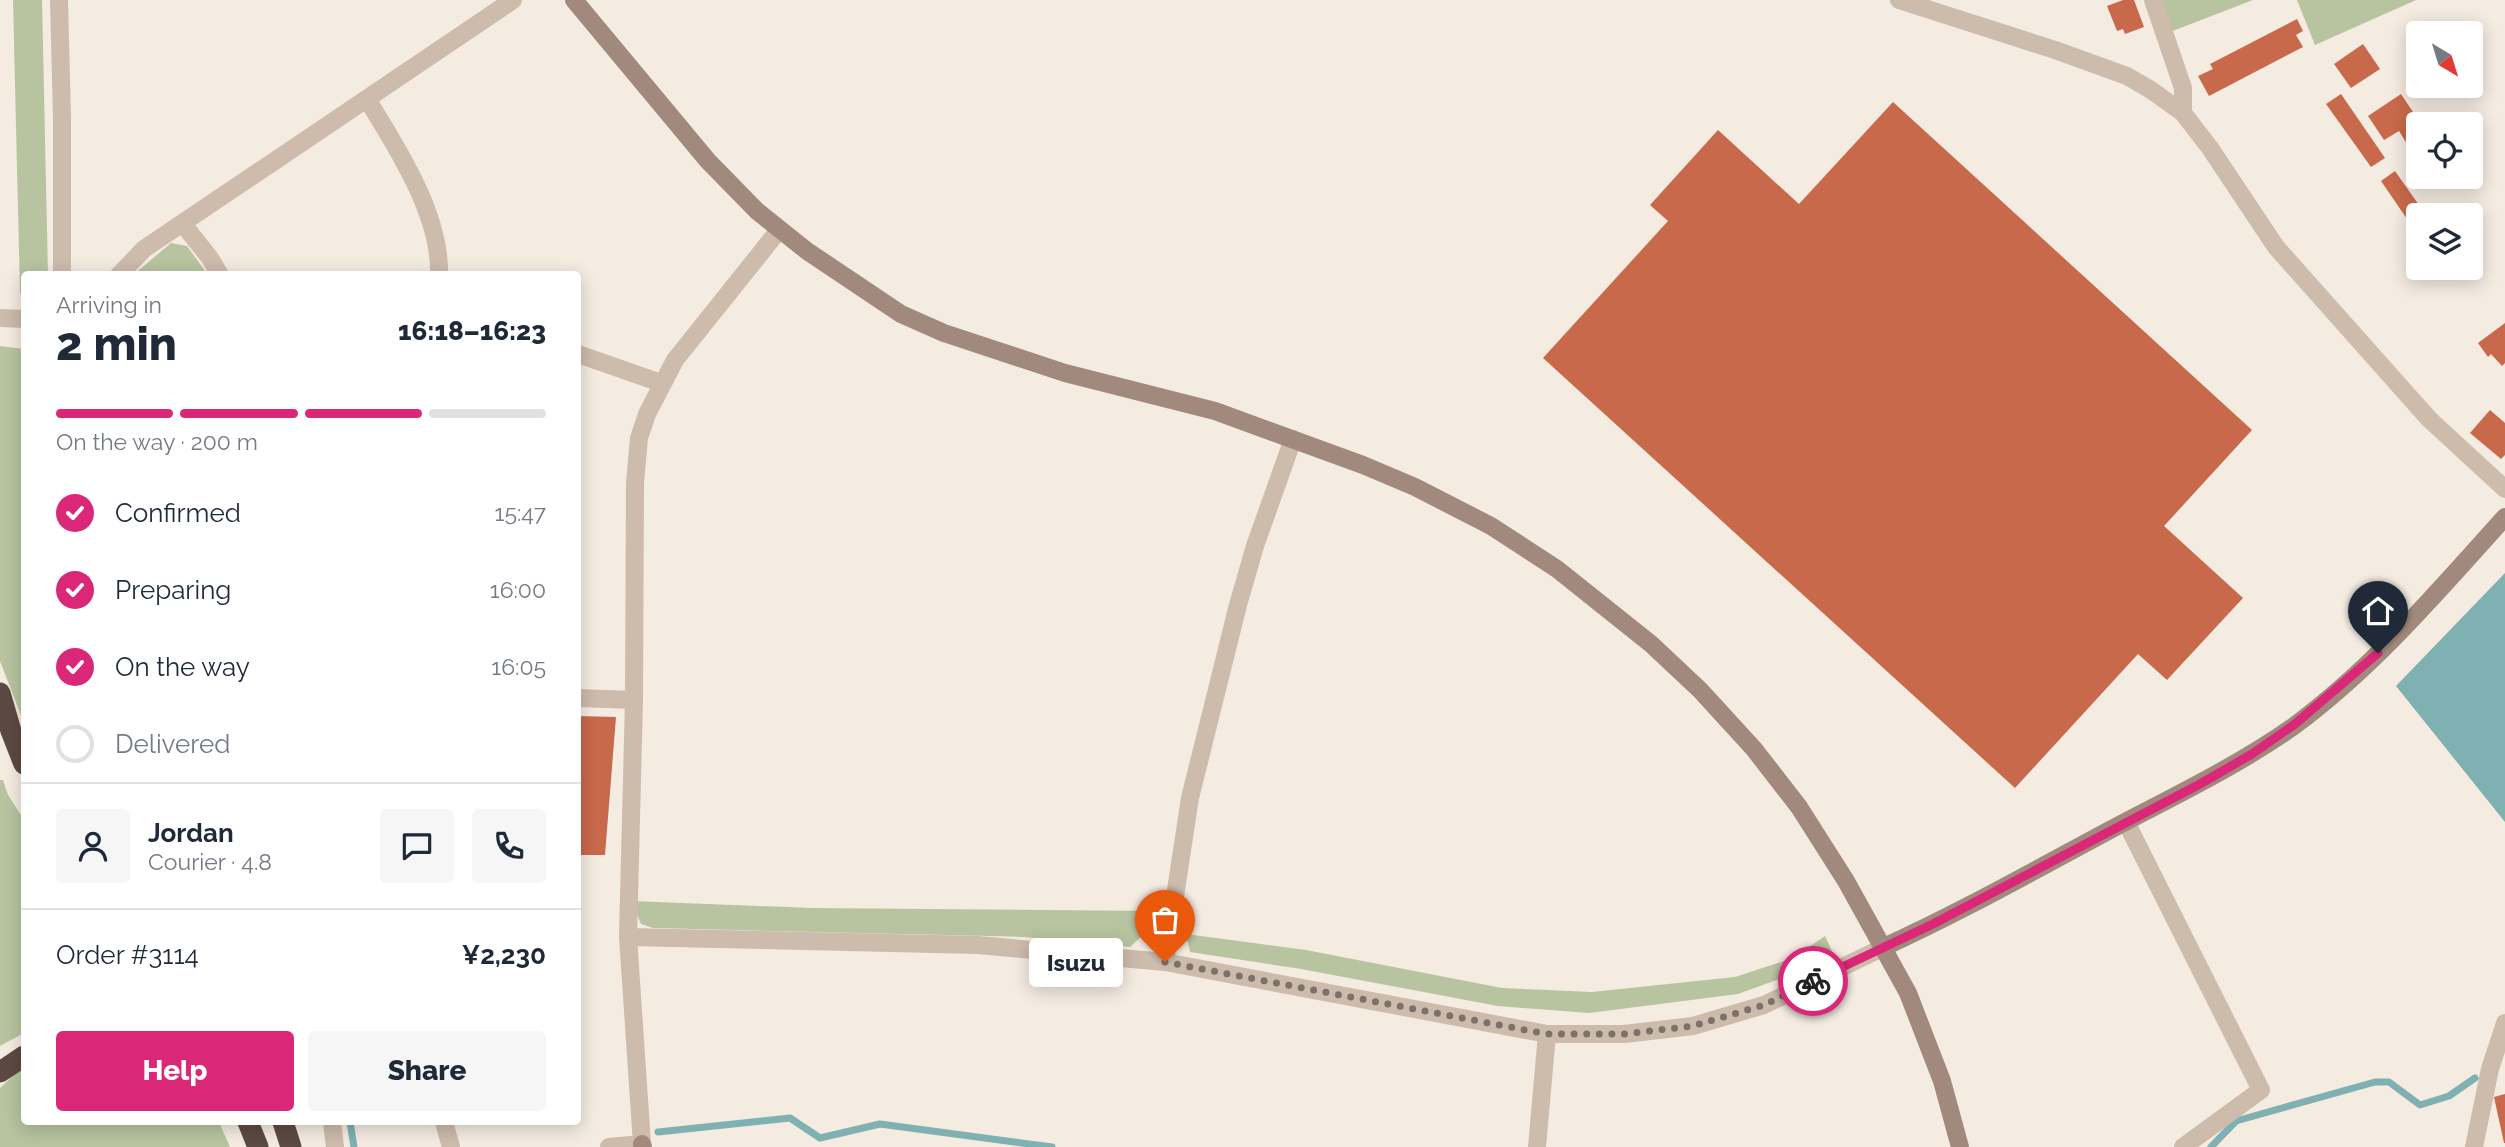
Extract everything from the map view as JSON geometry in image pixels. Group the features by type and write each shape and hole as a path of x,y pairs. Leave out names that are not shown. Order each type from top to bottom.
{"highway":[{"path":"0,693 21,757"},
{"path":"0,1072 21,1058"},
{"path":"249,1125 258,1147"},
{"path":"284,1125 291,1147"}],"street":[{"path":"60,0 62,271"},
{"path":"123,271 144,249 513,0"},
{"path":"574,0 708,161 779,230 901,314 944,333 1065,373 1215,411 1415,487 1491,526 1557,569 1651,644 1700,690 1754,749 1799,807 1846,881 1908,993 1942,1081 1960,1147"},
{"path":"1899,0 2127,76 2183,113 2210,148 2276,247 2429,419 2505,489"},
{"path":"2153,0 2183,88 2183,113"},
{"path":"367,99 403,158 426,209 439,271"},
{"path":"183,224 218,271"},
{"path":"609,1147 642,1146 628,937 636,461 639,438 646,414 662,383 698,330 779,230"},
{"path":"0,318 21,319"},
{"path":"581,355 662,383"},
{"path":"1165,962 1190,798 1255,546 1293,439"},
{"path":"628,937 978,945 1165,962 1547,1034 1624,1034 1693,1026 1764,1005 1933,924 2252,754 2340,688 2396,636 2505,517"},
{"path":"581,698 634,700"},
{"path":"2126,822 2261,1090 2183,1147"},
{"path":"2474,1147 2490,1069 2505,1023"},
{"path":"1537,1147 1547,1034"},
{"path":"332,1125 335,1147"},
{"path":"445,1125 451,1147"}],"green space":[{"path":"13,0 42,0 48,271 21,271 20,294"},
{"path":"2158,0 2253,0 2170,32"},
{"path":"2297,0 2416,0 2315,45"},
{"path":"171,243 187,246 205,271 138,271"},
{"path":"0,346 21,349 21,715 0,661"},
{"path":"0,780 3,780 8,795 21,815 21,1035 0,1046"},
{"path":"631,901 812,908 1158,911 1153,926 1130,947 1024,937 653,928 641,924"},
{"path":"1186,934 1306,950 1502,988 1592,992 1735,977 1793,958 1825,936 1832,951 1799,972 1738,994 1589,1013 1498,1006 1301,969 1190,952"},
{"path":"21,1069 21,1125 220,1125 230,1147 0,1147 0,1088"}],"water":[{"path":"2505,573 2505,822 2396,686"}],"building":[{"path":"2123,0 2134,0 2144,27 2125,34 2123,29 2117,31 2107,6"},
{"path":"2297,19 2303,31 2296,35 2303,47 2209,96 2198,76 2213,69 2210,64"},
{"path":"2363,44 2380,69 2351,88 2334,64"},
{"path":"2341,94 2385,158 2371,167 2326,104"},
{"path":"2401,94 2413,112 2406,112 2406,142 2399,131 2384,140 2368,116"},
{"path":"1893,102 2252,430 2164,526 2243,598 2167,680 2138,654 2015,788 1543,358 1668,221 1650,205 1718,130 1799,204"},
{"path":"2395,171 2418,203 2406,203 2406,217 2381,181"},
{"path":"2505,323 2505,363 2502,366 2491,354 2488,357 2478,343"},
{"path":"2490,410 2505,423 2505,455 2501,459 2470,433"},
{"path":"581,716 616,717 605,855 581,855"},
{"path":"2505,1094 2505,1143 2504,1143 2494,1097"}],"waterway":[{"path":"2211,1147 2236,1121 2375,1082 2389,1082 2420,1105 2449,1096 2475,1078"},
{"path":"658,1132 790,1118 820,1138 880,1124 1052,1147"},
{"path":"350,1125 354,1147"}],"way so far":[{"path":"1165,962 1547,1034 1624,1034 1693,1026 1764,1005 1813,981"}],"place":[{"name":"Isuzu","path":"1165,962"}],"route":[{"path":"1813,981 1933,924 2252,754 2340,688 2378,653"}]}
